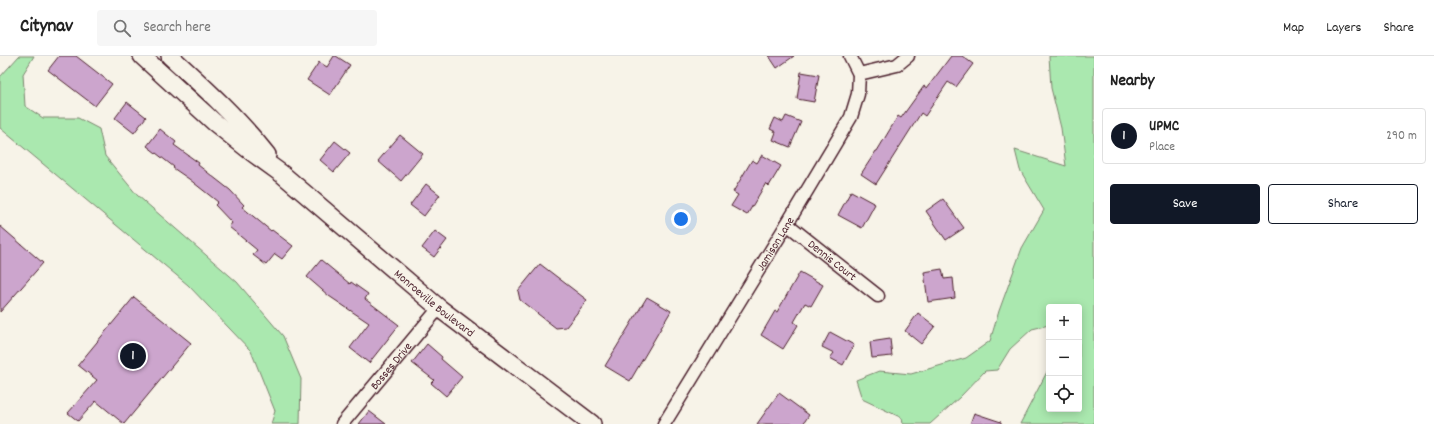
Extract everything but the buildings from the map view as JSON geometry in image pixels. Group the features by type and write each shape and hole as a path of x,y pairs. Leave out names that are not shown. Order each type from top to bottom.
{"main road":[{"name":"Monroeville Boulevard","path":"142,56 214,122 282,174 439,308 592,424"},
{"name":"Monroeville Boulevard","path":"170,56 201,84 232,116 262,148 282,174"}],"street":[{"name":"Jamison Lane","path":"664,424 851,117 858,94 859,74 850,56"},
{"path":"859,74 897,64 908,56"},
{"name":"Dennis Court","path":"787,224 878,296"},
{"name":"Bosses Drive","path":"342,424 439,308"}],"green space":[{"path":"19,56 34,56 23,74 25,106 43,118 78,118 99,129 105,156 137,195 237,282 283,336 301,379 300,424 271,424 275,411 251,351 188,285 0,128 0,77"},
{"path":"1049,56 1094,56 1094,424 1020,424 1046,374 1046,412 1082,412 1082,304 1046,304 1046,326 1032,329 1010,349 997,370 985,371 960,397 930,424 903,424 902,418 862,399 856,380 879,371 911,374 966,358 990,341 999,311 1022,248 1044,210 1020,170 1015,150 1066,166 1061,128 1051,88"}],"place":[{"name":"UPMC","path":"133,356"}]}
